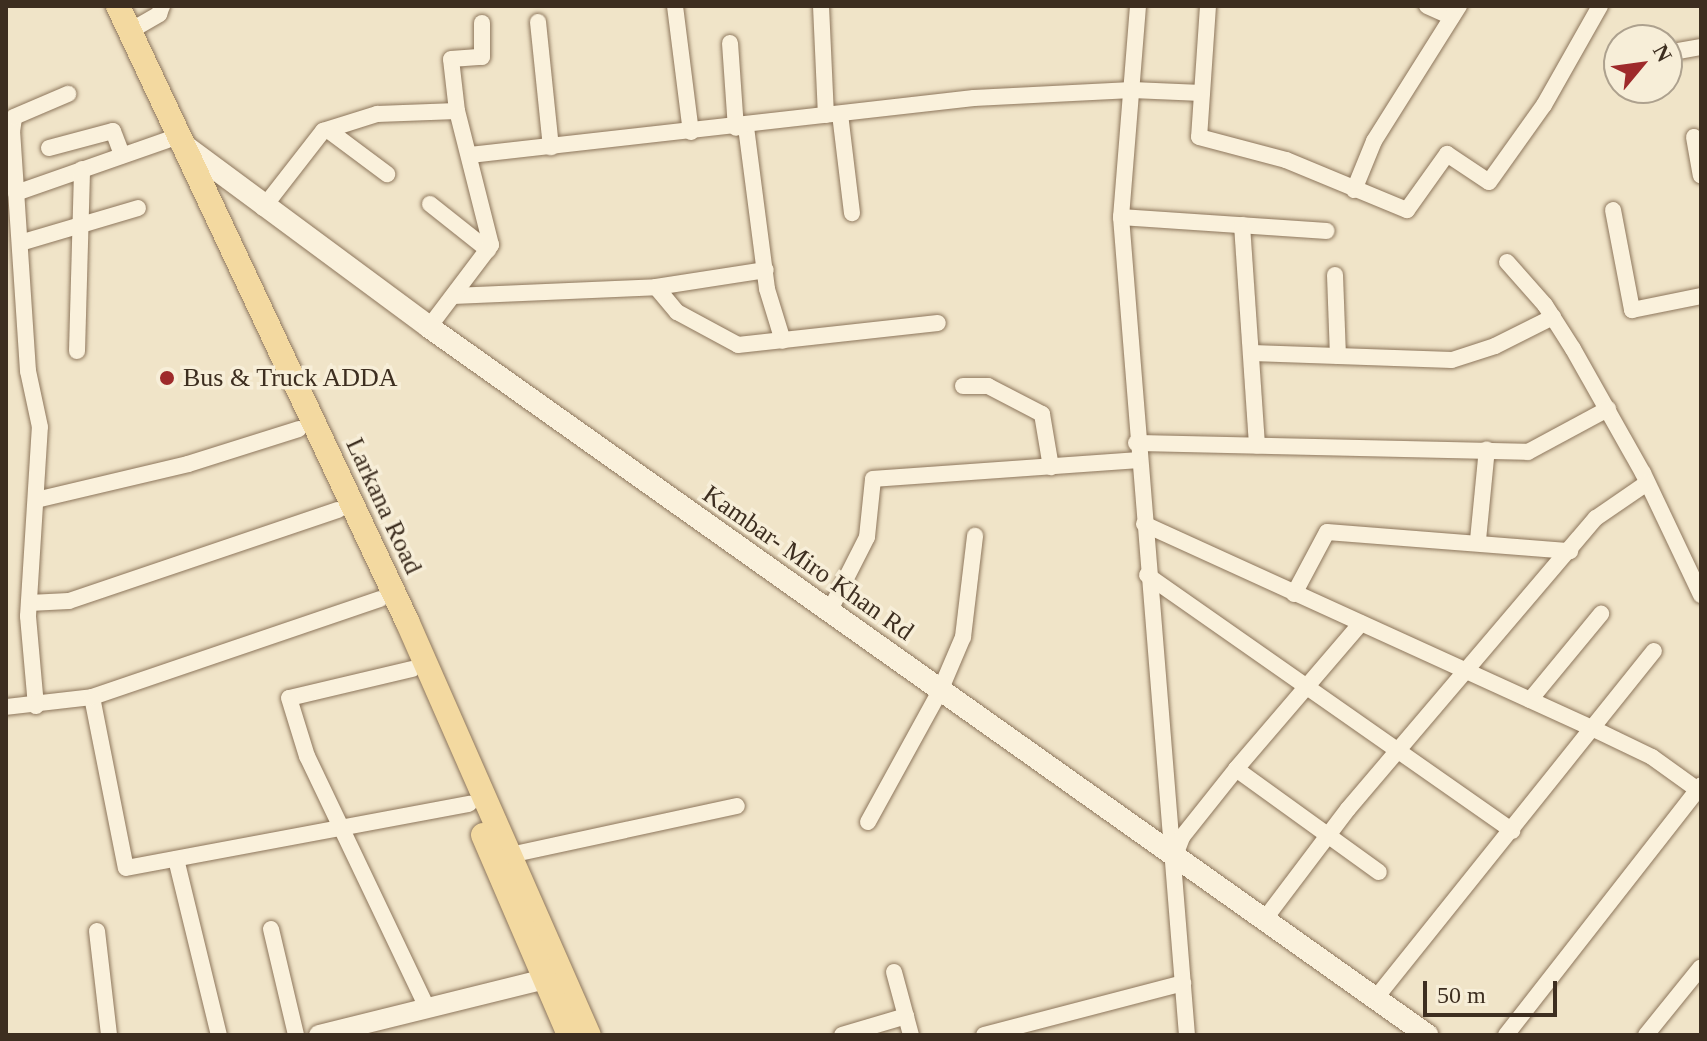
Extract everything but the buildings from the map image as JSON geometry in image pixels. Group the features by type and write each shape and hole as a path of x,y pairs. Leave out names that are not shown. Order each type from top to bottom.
{"main road":[{"name":"Larkana Road","path":"106,6 407,621 510,855 569,1035"},
{"name":"Larkana Road","path":"118,6 171,138"},
{"name":"Kambar- Miro Khan Rd","path":"171,138 429,327 1427,1035"},
{"name":"Larkana Road","path":"265,336 299,429 412,669 469,804 552,978 589,1035"}],"street":[{"path":"130,31 159,14 162,6"},
{"path":"675,6 691,132"},
{"path":"821,6 833,114 852,213"},
{"path":"1138,6 1121,217 1136,443 1175,855 1187,1035"},
{"path":"1208,6 1199,137 1286,160 1407,210 1447,154 1489,182 1544,105 1600,6"},
{"path":"1354,190 1374,141 1455,11 1427,6"},
{"path":"538,22 551,147"},
{"path":"429,327 488,250 486,211 457,111 451,59 482,57 482,23"},
{"path":"730,43 766,270 783,341"},
{"path":"470,155 741,127 974,98 1132,90 1202,93"},
{"path":"36,706 29,603 40,427 28,371 14,117 68,94"},
{"path":"263,208 328,130 377,114 457,111"},
{"path":"328,130 387,174"},
{"path":"49,148 113,131 122,155"},
{"path":"1694,137 1701,175"},
{"path":"16,193 171,138"},
{"path":"77,351 83,224 82,169"},
{"path":"430,204 488,250"},
{"path":"20,243 138,208"},
{"path":"1613,210 1632,310 1701,296"},
{"path":"1121,217 1327,231"},
{"path":"1242,225 1257,445"},
{"path":"1507,262 1553,317 1608,409 1701,595"},
{"path":"453,296 656,287 766,270"},
{"path":"1335,275 1338,356"},
{"path":"656,287 677,312 718,338 738,345 938,323"},
{"path":"1252,353 1452,360 1495,346 1553,317"},
{"path":"963,386 988,386 1042,414 1051,467"},
{"path":"1136,443 1528,452 1608,409"},
{"path":"36,500 188,464 299,429"},
{"path":"1478,540 1487,449"},
{"path":"829,612 867,537 873,479 1138,460"},
{"path":"1264,920 1329,836 1596,518 1647,483"},
{"path":"29,603 69,601 338,510"},
{"path":"1144,524 1596,730 1652,757 1699,788 1506,1035"},
{"path":"1294,594 1323,533 1478,540 1570,551"},
{"path":"868,822 940,691 963,637 975,536"},
{"path":"1147,575 1512,831"},
{"path":"6,707 36,706 92,697 380,599"},
{"path":"1530,700 1601,614"},
{"path":"1175,855 1182,837 1236,769 1361,623"},
{"path":"1375,999 1596,730 1654,651"},
{"path":"412,669 289,698 307,756 427,1008"},
{"path":"92,697 126,868 469,804"},
{"path":"1236,769 1379,872"},
{"path":"510,855 737,806"},
{"path":"176,859 219,1035"},
{"path":"271,929 296,1035"},
{"path":"97,931 109,1035"},
{"path":"1646,1035 1701,967"},
{"path":"894,972 911,1035"},
{"path":"319,1035 552,978"},
{"path":"984,1035 1183,983"},
{"path":"842,1035 906,1016"}],"place":[{"name":"Bus & Truck ADDA","path":"167,378"}]}
